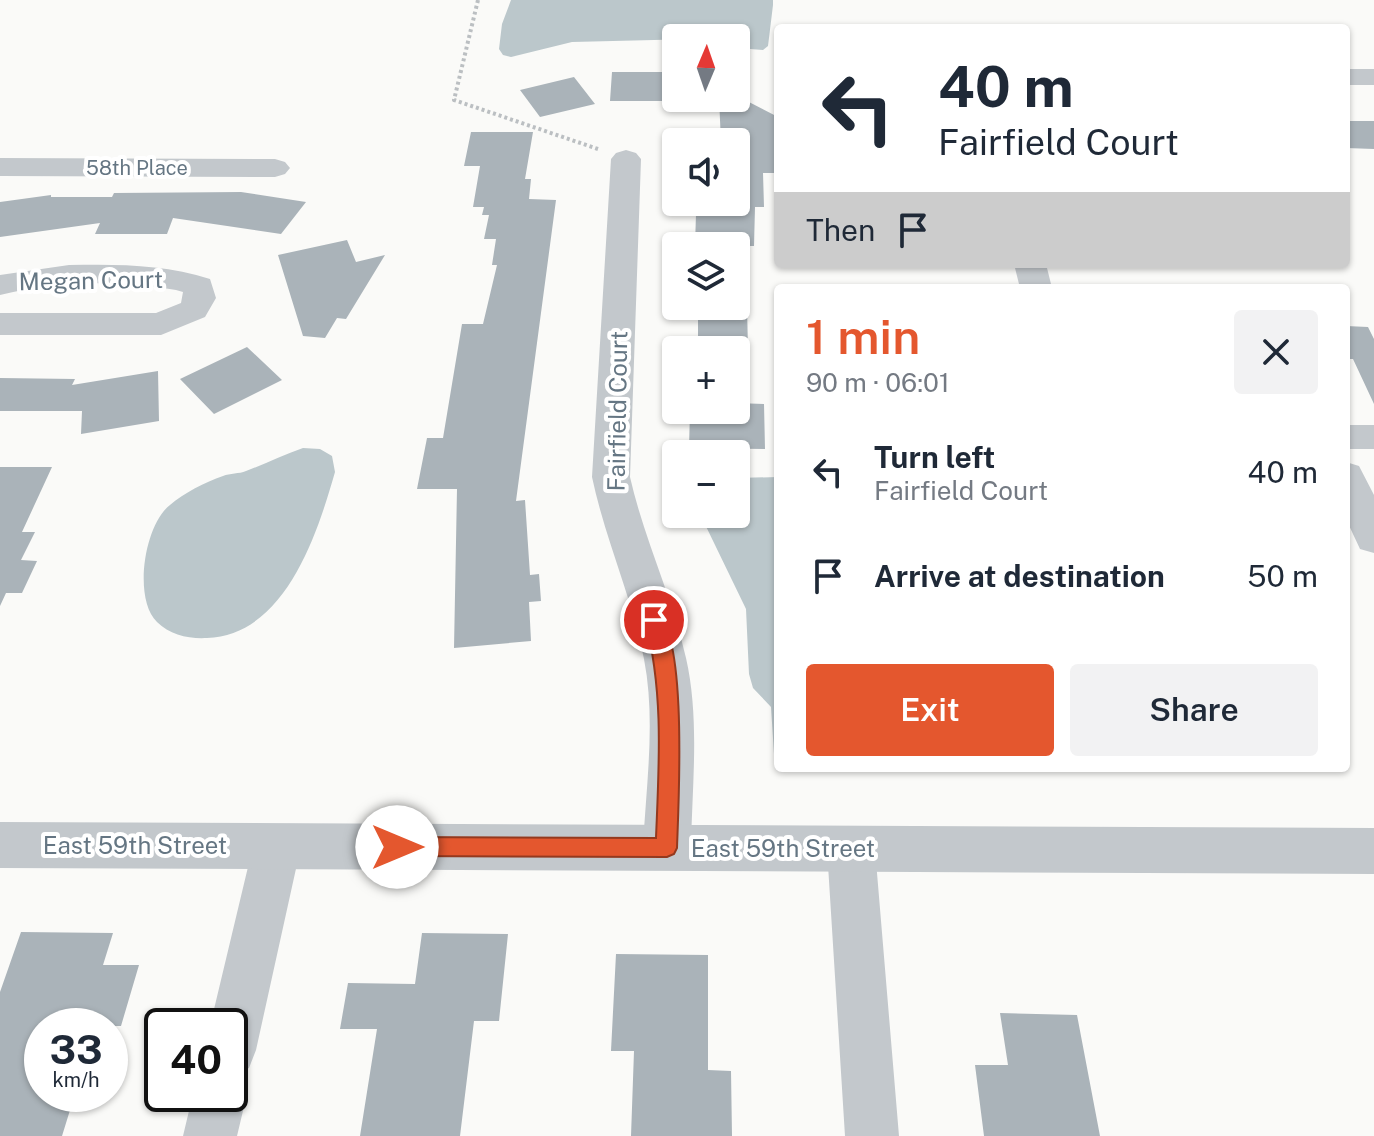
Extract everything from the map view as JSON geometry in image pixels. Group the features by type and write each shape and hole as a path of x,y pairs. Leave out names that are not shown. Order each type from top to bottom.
{"street":[{"path":"1350,77 1374,77"},
{"name":"Fairfield Court","path":"626,159 611,477 618,513 649,599 666,661 670,725 667,848"},
{"name":"58th Place","path":"0,167 275,168"},
{"name":"Megan Court","path":"0,285 21,277 164,276 198,286 200,298 193,310 161,324 0,324"},
{"path":"1350,437 1374,437"},
{"path":"1350,484 1374,539"},
{"name":"East 59th Street","path":"0,845 1374,851"},
{"path":"240,1008 277,846"},
{"path":"851,849 872,1136"},
{"path":"210,1136 216,1112"}],"path":[{"path":"478,0 454,100 626,159"}],"shaded area":[{"path":"511,0 773,0 768,46 763,50 750,49 750,24 662,24 662,40 572,42 511,57 503,55 499,49 502,24"},
{"path":"303,448 320,449 332,456 335,472 307,551 294,578 277,601 257,620 234,633 207,638 180,635 157,622 145,597 144,580 148,545 161,515 170,505 202,485"},
{"path":"774,477 774,754 771,707 753,688 749,674 746,609 707,528 750,528 750,478"}],"building":[{"path":"612,72 662,72 662,101 610,101"},
{"path":"574,77 595,104 540,117 520,90"},
{"path":"750,103 774,115 774,173 763,173 764,207 755,207 754,246 750,246 750,232 695,232 696,216 750,216 750,128 720,128 720,112 750,112"},
{"path":"1350,121 1374,121 1374,149 1350,148"},
{"path":"471,132 533,132 525,179 531,179 529,199 556,200 516,501 525,500 530,575 539,574 541,601 529,602 531,641 454,648 457,489 417,489 427,438 443,438 462,324 483,324 497,265 492,265 496,239 484,239 489,215 482,215 484,207 473,207 480,166 464,166"},
{"path":"241,192 306,202 281,234 173,218 167,234 95,234 100,223 0,237 0,202 51,195 112,197 114,193"},
{"path":"347,240 356,262 385,255 346,319 337,318 325,338 303,336 278,255"},
{"path":"698,320 747,320 748,336 698,336"},
{"path":"1350,326 1368,327 1374,339 1374,404 1353,359 1350,359"},
{"path":"247,347 282,380 214,414 180,379"},
{"path":"158,371 159,421 81,434 82,411 0,411 0,378 75,379 72,385"},
{"path":"750,404 764,404 765,449 750,449 750,440 689,440 690,424 750,424"},
{"path":"0,467 52,467 22,532 35,532 21,560 37,561 22,593 6,593 0,606"},
{"path":"21,932 113,933 103,965 139,965 126,1008 24,1008 24,1112 69,1112 62,1136 0,1136 0,992"},
{"path":"422,933 508,934 499,1021 474,1021 460,1136 360,1136 377,1029 340,1029 348,983 415,984"},
{"path":"616,954 708,955 708,1070 731,1071 732,1136 631,1136 634,1051 611,1051"},
{"path":"1000,1013 1077,1015 1100,1136 984,1136 975,1065 1008,1065"}],"route":[{"path":"397,847 667,848 670,725 666,661 654,620"}]}
